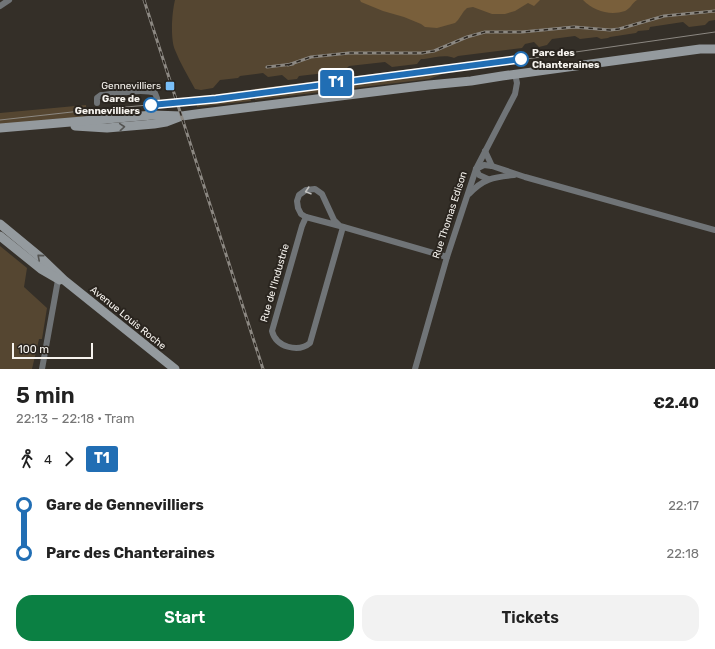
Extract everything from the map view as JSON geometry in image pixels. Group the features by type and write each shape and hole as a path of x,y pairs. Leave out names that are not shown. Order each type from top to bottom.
{"main road":[{"path":"703,49 715,43"},
{"path":"0,134 161,119 429,85 446,79 471,76 502,76 703,49 715,49"},
{"path":"0,128 97,124"},
{"name":"Avenue Louis Roche","path":"0,224 40,257 68,284 175,369"},
{"name":"Avenue Louis Roche","path":"0,236 41,269 58,280 68,284"}],"street":[{"path":"0,6 9,0"},
{"name":"Rue Thomas Edison","path":"415,369 447,257 476,169 515,94 517,83 515,74"},
{"path":"97,103 98,98 102,95 137,92 150,91 155,93 157,98"},
{"path":"485,151 492,166"},
{"path":"488,179 479,175 476,169 484,165 492,166 518,175 715,230"},
{"path":"467,196 477,185 488,179 498,176 518,175"},
{"path":"341,226 334,220 322,194 315,189 306,190 299,195 297,201 298,208 301,214 306,218 341,226 447,257"},
{"name":"Rue de l'Industrie","path":"306,218 302,226 272,331 273,337 285,346 296,348 307,346 310,343 341,226"},
{"path":"42,369 58,280"}],"shaded area":[{"name":"Parc des Chanteraines","path":"175,0 715,0 715,20 709,21 705,25 689,27 683,22 650,27 649,30 601,39 597,37 580,39 575,36 552,39 547,45 539,47 534,42 525,44 522,48 458,56 454,58 443,56 421,59 417,64 392,67 385,62 349,66 341,69 338,73 299,76 297,79 288,80 282,75 268,77 263,73 240,76 238,78 220,80 213,88 201,90 195,89 179,60 173,45 172,25"},
{"path":"360,0 540,0 534,6 528,3 515,11 505,14 492,14 473,7 467,8 455,23 437,28 425,27 404,17 383,11 361,2"},
{"path":"583,0 637,0 625,11 608,13 597,10"},
{"path":"467,62 468,70 448,72 429,79 255,100 254,89"},
{"path":"249,90 251,101 197,107 196,97"},
{"path":"86,105 87,118 0,125 0,113"},
{"path":"0,246 27,268 24,287 47,308 42,339 39,339 32,369 0,369"}],"tram line":[{"path":"0,120 216,99 377,77 471,67 715,32"},
{"name":"T1","path":"151,105 216,99 521,59"}],"railway":[{"path":"144,0 263,369"},
{"path":"288,65 311,57 349,53 422,53 434,51 467,37 485,32 522,32 574,27 610,30 619,29 664,16 715,11"},
{"path":"267,67 293,64"}],"place":[{"name":"Parc des Chanteraines","path":"521,59"},
{"name":"Gennevilliers","path":"170,86"},
{"name":"Gare de Gennevilliers","path":"151,105"}]}
